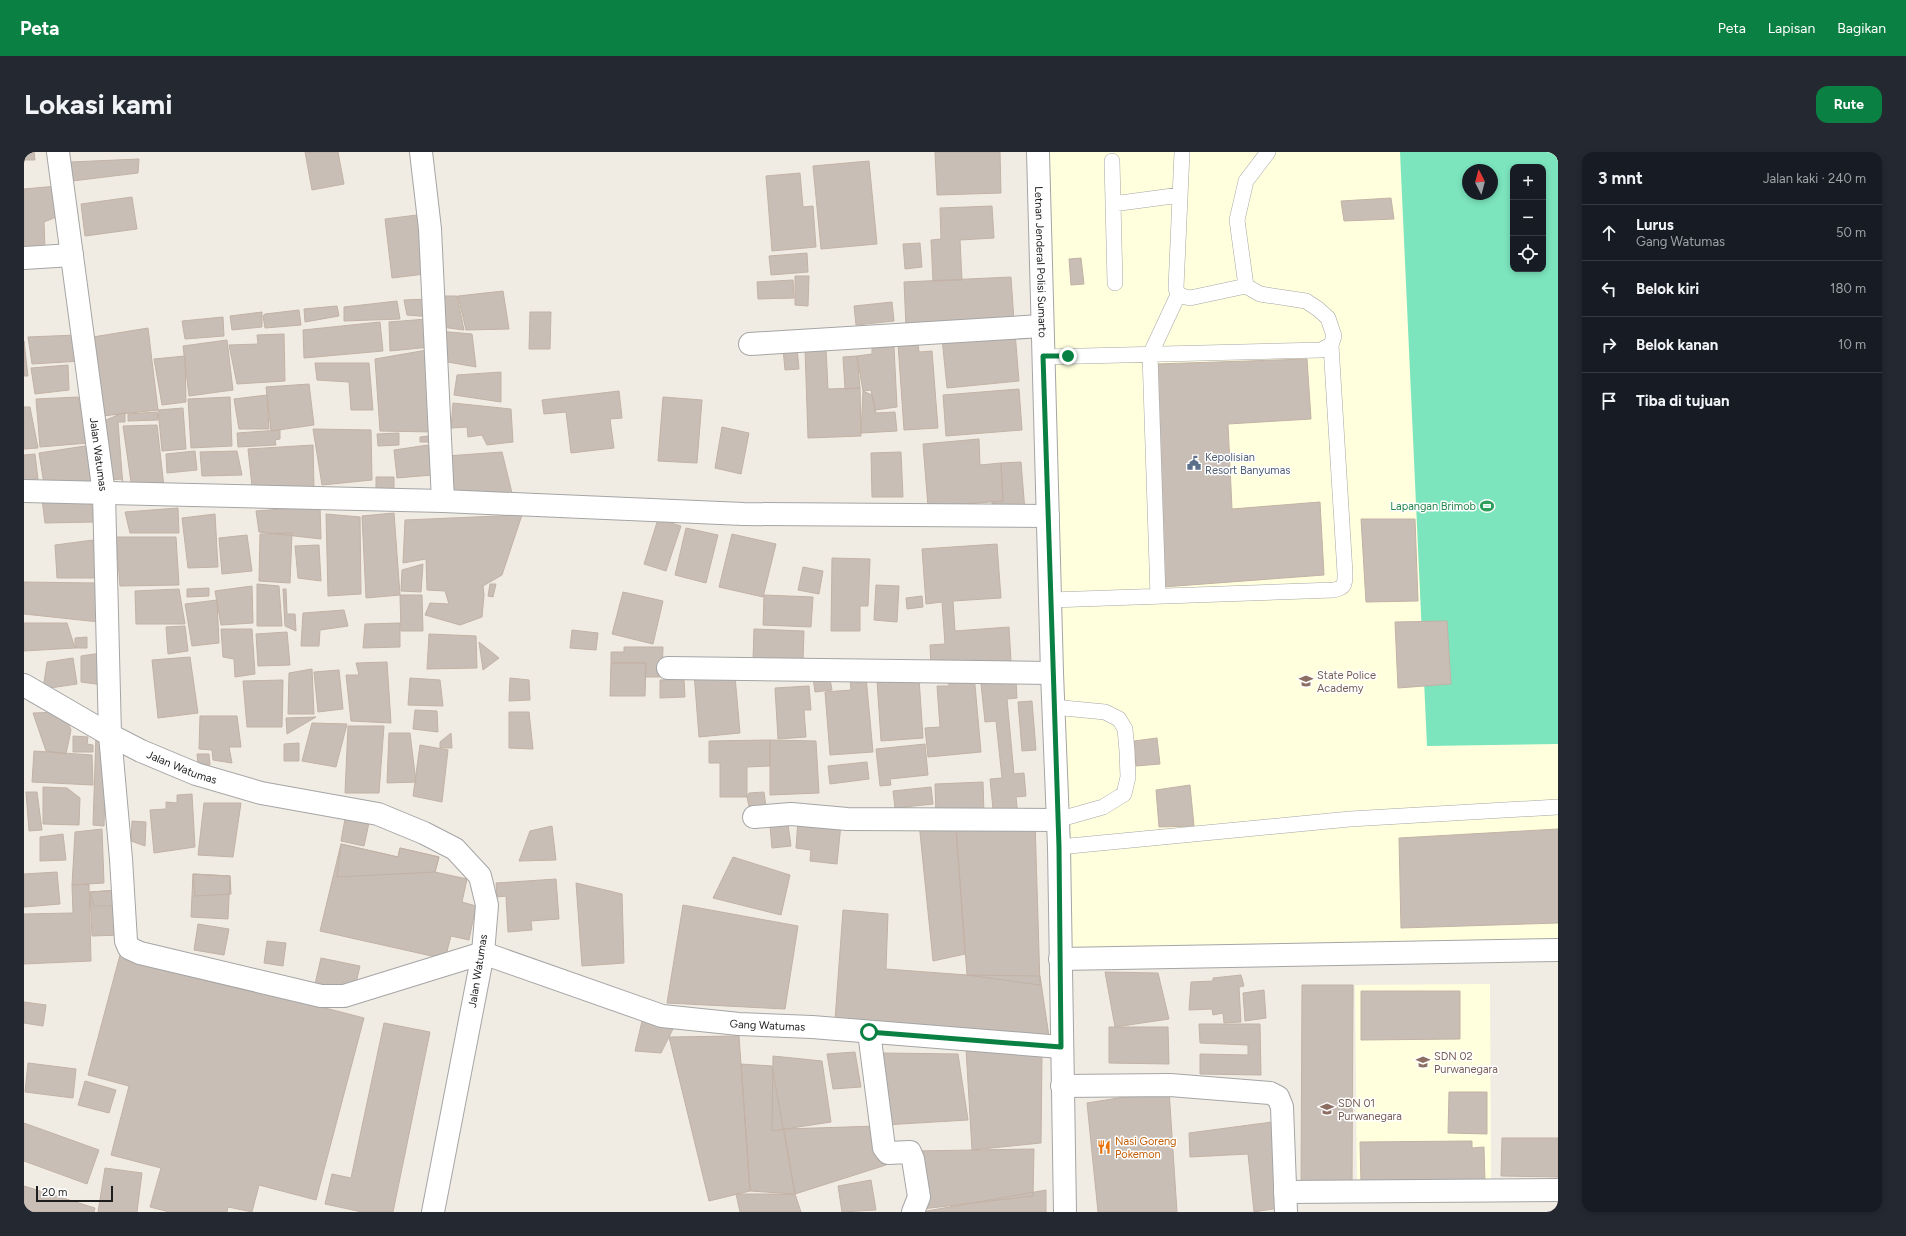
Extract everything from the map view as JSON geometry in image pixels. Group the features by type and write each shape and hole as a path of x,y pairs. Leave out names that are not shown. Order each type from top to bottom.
{"street":[{"name":"Jalan Watumas","path":"58,152 104,494 110,735 141,751 196,774 261,792 378,814 455,849 480,876 486,905 484,953 433,1212"},
{"path":"421,152 430,229 443,501"},
{"name":"Letnan Jenderal Polisi Sumarto","path":"1038,152 1053,707 1059,847 1061,1047 1065,1212"},
{"path":"24,258 72,256"},
{"path":"750,344 1042,326"},
{"path":"24,491 443,501 743,514 1048,516"},
{"path":"668,668 1052,673"},
{"path":"24,685 110,735 121,858 126,941 128,948 140,953 321,996 332,997 362,991 484,953"},
{"path":"754,817 791,814 847,819 1057,820"},
{"path":"1060,959 1558,950"},
{"name":"Gang Watumas","path":"484,953 662,1016 739,1024 869,1032 1061,1047"},
{"path":"869,1032 884,1148 888,1153 910,1152 913,1159 919,1197 913,1212"},
{"path":"1062,1086 1170,1085 1270,1093 1278,1097 1282,1107 1286,1202 1558,1190"}],"lane":[{"path":"1158,596 1150,355 1178,295 1176,288 1182,152"},
{"path":"1246,286 1237,220 1246,181 1268,152"},
{"path":"1112,161 1115,283"},
{"path":"1113,204 1180,196"},
{"path":"1051,600 1334,590 1343,587 1345,584 1331,345 1334,336 1328,318 1306,301 1260,294 1246,286 1190,298 1178,295"},
{"path":"1043,356 1150,355 1321,350 1331,345"},
{"path":"1053,707 1105,712 1119,720 1125,729 1128,777 1124,794 1103,807 1057,820"},
{"path":"1059,847 1350,819 1558,807"}],"shaded area":[{"name":"State Police Academy","path":"1038,152 1558,152 1558,950 1060,959"},
{"name":"SDN 02 Purwanegara","path":"1490,984 1491,1185 1357,1187 1355,985"}],"green space":[{"name":"Lapangan Brimob","path":"1400,152 1558,152 1558,744 1427,746"}],"building":[{"path":"24,152 34,152 35,160 24,160"},
{"path":"305,152 338,152 344,184 312,190"},
{"path":"935,152 1000,152 1001,193 937,195"},
{"path":"139,159 138,173 72,181 70,162"},
{"path":"869,161 877,244 821,249 813,166"},
{"path":"800,173 803,207 813,206 816,247 772,251 766,176"},
{"path":"57,186 59,216 44,222 45,248 24,249 24,189"},
{"path":"132,197 137,229 85,236 81,204"},
{"path":"1391,198 1394,219 1344,221 1341,201"},
{"path":"992,206 994,238 960,240 962,280 933,281 931,240 941,239 940,208"},
{"path":"417,215 425,274 392,278 385,219"},
{"path":"920,243 922,267 905,269 903,244"},
{"path":"807,253 808,272 771,275 769,256"},
{"path":"1081,258 1084,284 1071,285 1069,259"},
{"path":"795,276 809,276 808,306 795,305"},
{"path":"1011,277 1014,321 906,327 904,282"},
{"path":"793,280 794,298 758,299 757,282"},
{"path":"503,291 509,329 466,330 458,296"},
{"path":"438,296 457,296 464,330 441,327"},
{"path":"429,299 432,317 407,315 404,300"},
{"path":"397,301 400,319 344,321 344,307"},
{"path":"892,302 894,321 856,325 854,306"},
{"path":"337,306 339,316 305,322 304,309"},
{"path":"299,310 301,325 265,328 263,316 265,314"},
{"path":"262,312 262,327 232,330 230,316"},
{"path":"530,312 551,312 550,349 529,349"},
{"path":"223,317 224,336 185,339 182,321"},
{"path":"427,319 431,347 390,351 389,322"},
{"path":"380,322 383,351 304,358 303,330"},
{"path":"148,328 158,410 102,416 93,337"},
{"path":"438,331 472,334 476,367 442,361"},
{"path":"1015,332 1019,381 947,388 942,338"},
{"path":"284,334 285,381 237,384 229,345 258,344 257,335"},
{"path":"76,335 81,361 32,364 28,337"},
{"path":"227,340 233,390 189,396 183,346"},
{"path":"24,341 28,376 24,376"},
{"path":"918,343 919,352 932,351 938,428 904,430 898,344"},
{"path":"894,347 897,407 875,410 871,390 863,391 857,356 872,354 872,348"},
{"path":"797,348 799,369 785,370 783,349"},
{"path":"826,348 828,389 860,388 861,436 808,438 805,349"},
{"path":"427,350 435,432 380,431 375,359"},
{"path":"185,356 186,402 162,405 154,359"},
{"path":"857,356 860,388 845,389 843,357"},
{"name":"Kepolisian Resort Banyumas","path":"1307,359 1311,419 1228,424 1232,509 1320,502 1324,575 1163,587 1156,364"},
{"path":"315,363 369,363 373,410 351,410 349,382 317,380"},
{"path":"68,365 69,390 35,394 31,368"},
{"path":"501,372 501,402 454,395 457,375"},
{"path":"309,384 314,425 271,431 266,387"},
{"path":"1019,389 1022,430 946,436 943,395"},
{"path":"619,391 622,418 610,419 614,448 571,453 566,412 544,414 542,400"},
{"path":"863,391 872,395 876,413 895,412 897,431 861,433"},
{"path":"267,395 269,429 239,429 234,399"},
{"path":"78,397 88,443 40,447 36,399"},
{"path":"230,397 232,446 191,448 188,399"},
{"path":"663,397 702,400 697,463 658,461"},
{"path":"453,403 511,409 513,442 487,445 482,435 468,437 467,427 451,428"},
{"path":"24,407 30,407 38,448 24,449"},
{"path":"183,408 186,449 162,451 158,410"},
{"path":"125,412 125,422 118,422 123,486 122,479 110,480 106,420"},
{"path":"157,412 158,420 128,421 128,414"},
{"path":"157,425 164,487 132,489 123,426"},
{"path":"722,427 749,433 741,474 715,468"},
{"path":"313,429 371,430 372,480 322,485"},
{"path":"280,430 280,439 275,440 276,445 238,447 237,433"},
{"path":"399,433 399,445 378,446 377,434"},
{"path":"436,435 430,442 420,442 420,437"},
{"path":"979,439 980,465 1001,463 1003,501 928,507 923,444"},
{"path":"313,445 314,489 252,486 248,449"},
{"path":"428,445 432,475 397,478 394,450"},
{"path":"85,446 94,481 44,484 39,453"},
{"path":"195,451 197,470 167,473 166,454"},
{"path":"237,451 242,475 202,476 200,452"},
{"path":"502,452 513,497 448,493 447,456"},
{"path":"901,452 903,497 872,497 871,453"},
{"path":"35,454 38,479 24,480 24,455"},
{"path":"1021,462 1025,511 992,513 992,502 1003,501 1001,463"},
{"path":"376,477 394,477 394,489 376,490"},
{"path":"42,499 91,499 94,522 45,523"},
{"path":"320,506 321,539 259,532 256,511"},
{"path":"178,508 179,533 130,533 125,512"},
{"path":"394,513 400,595 366,598 362,516"},
{"path":"215,514 218,567 188,568 182,518"},
{"path":"326,514 360,517 361,594 328,596"},
{"path":"522,515 502,575 483,586 484,595 482,617 460,625 425,615 430,603 449,604 445,591 427,590 426,559 403,563 405,520"},
{"path":"658,519 681,526 666,571 644,564"},
{"path":"1361,519 1415,519 1418,601 1366,602"},
{"path":"686,528 718,535 706,583 675,575"},
{"path":"292,533 290,583 259,581 260,534"},
{"path":"732,534 776,544 763,597 719,587"},
{"path":"247,535 252,571 222,574 219,538"},
{"path":"116,537 176,537 179,585 120,586"},
{"path":"93,540 96,578 57,578 55,545"},
{"path":"997,544 1001,598 953,601 955,631 1009,627 1011,661 931,666 930,645 945,644 942,602 926,604 922,549"},
{"path":"319,545 321,581 298,578 295,546"},
{"path":"832,558 870,559 868,606 860,606 860,631 831,631"},
{"path":"423,564 421,592 401,591 402,570"},
{"path":"803,567 823,571 819,594 798,590"},
{"path":"24,582 96,583 99,622 24,614"},
{"path":"257,584 279,586 282,626 257,626"},
{"path":"490,584 496,584 493,597 488,596"},
{"path":"876,585 899,586 897,622 874,620"},
{"path":"252,586 253,623 221,625 215,591"},
{"path":"209,588 209,596 187,597 187,589"},
{"path":"179,589 185,624 136,624 135,591"},
{"path":"283,589 286,589 287,614 295,614 296,631 285,626"},
{"path":"623,592 663,601 653,644 612,634"},
{"path":"400,595 422,595 423,631 401,631"},
{"path":"764,595 813,597 811,627 763,625"},
{"path":"922,596 923,607 907,609 906,598"},
{"path":"217,600 219,643 192,646 185,604"},
{"path":"344,610 348,626 320,630 319,646 301,646 303,613"},
{"path":"1447,621 1451,684 1398,688 1395,622"},
{"path":"24,623 67,623 75,648 24,651"},
{"path":"400,623 400,647 363,648 365,624"},
{"path":"185,626 188,651 168,654 166,627"},
{"path":"221,629 252,629 255,674 235,677 234,659 223,657"},
{"path":"754,629 804,631 803,662 753,660"},
{"path":"572,630 598,633 596,650 570,648"},
{"path":"287,632 290,665 258,666 256,634"},
{"path":"429,634 476,636 477,668 427,669"},
{"path":"87,637 87,648 75,648 75,638"},
{"path":"479,642 499,658 483,670"},
{"path":"624,647 663,647 662,677 645,677 646,663 611,663 611,652 624,652"},
{"path":"101,653 103,685 81,682 81,656"},
{"path":"190,657 198,713 158,718 152,660"},
{"path":"73,658 77,684 43,689 47,662"},
{"path":"387,662 391,723 351,721 346,675 359,675 356,663"},
{"path":"611,663 646,663 645,696 610,696"},
{"path":"312,669 314,714 288,714 289,673"},
{"path":"339,670 343,709 318,712 314,672"},
{"path":"694,673 735,676 740,733 699,737"},
{"path":"829,674 832,690 815,692 813,677"},
{"path":"974,674 981,752 928,757 925,728 940,727 937,686 949,686 948,676"},
{"path":"866,677 873,752 830,755 825,692 851,690 850,678"},
{"path":"410,678 440,680 443,706 408,705"},
{"path":"510,678 529,680 530,700 509,701"},
{"path":"919,678 923,738 881,741 877,681"},
{"path":"684,679 685,697 660,698 660,680"},
{"path":"283,680 282,727 247,727 243,681"},
{"path":"1016,681 1017,698 1007,699 1014,774 1024,773 1026,796 1016,797 1018,816 994,819 990,779 1002,778 996,721 985,722 981,684"},
{"path":"809,686 811,710 804,710 806,737 778,739 775,688"},
{"path":"1032,701 1036,750 1022,751 1018,702"},
{"path":"415,710 437,711 438,732 413,729"},
{"path":"64,712 71,730 66,754 46,751 33,713"},
{"path":"509,712 529,712 533,749 509,748"},
{"path":"200,716 237,716 241,747 229,747 232,763 213,760 212,750 199,749"},
{"path":"316,717 287,734 286,718"},
{"path":"312,723 347,724 336,767 302,761"},
{"path":"348,726 384,726 379,793 345,793"},
{"path":"389,733 410,733 416,782 387,783"},
{"path":"451,733 452,748 440,748 440,742"},
{"path":"96,735 106,747 104,826 93,825"},
{"path":"73,736 88,737 87,744 93,745 93,752 73,752"},
{"path":"1157,738 1160,764 1136,766 1134,741"},
{"path":"770,740 816,741 819,793 770,795"},
{"path":"770,740 770,766 747,767 747,797 720,797 720,763 709,763 709,741"},
{"path":"299,743 299,761 284,761 284,744"},
{"path":"925,744 928,775 890,779 891,785 880,786 876,749"},
{"path":"420,745 448,750 442,802 413,796"},
{"path":"34,751 92,755 93,785 32,782"},
{"path":"197,754 209,754 210,765 198,764"},
{"path":"867,762 869,779 830,784 828,766"},
{"path":"983,782 984,814 936,816 935,784"},
{"path":"1190,785 1194,826 1159,827 1156,790"},
{"path":"43,787 67,788 80,798 79,825 43,824"},
{"path":"931,787 933,804 895,808 893,791"},
{"path":"26,792 37,792 42,830 29,831"},
{"path":"764,792 767,814 751,816 747,797 749,793"},
{"path":"192,794 195,847 154,853 150,810 166,809 166,802 177,803 177,795"},
{"path":"204,803 241,803 233,857 198,855"},
{"path":"346,813 370,818 364,846 341,841"},
{"path":"798,820 841,824 837,864 810,861 811,850 796,848"},
{"path":"132,821 146,822 145,846 131,841"},
{"path":"1035,821 1040,985 967,975 956,828"},
{"path":"919,823 956,828 965,954 933,961"},
{"path":"788,824 791,846 772,848 770,826"},
{"path":"552,826 556,860 519,861 530,831"},
{"path":"102,829 104,883 72,885 75,832"},
{"path":"1558,829 1558,923 1401,928 1399,838"},
{"path":"63,834 66,860 40,861 40,837"},
{"path":"341,844 398,857 400,848 439,857 435,872 337,877"},
{"path":"341,844 398,857 400,848 439,857 435,872 467,879 462,902 476,906 469,940 451,936 445,959 320,931"},
{"path":"733,857 790,875 781,915 713,898"},
{"path":"57,872 60,904 24,907 24,874"},
{"path":"193,874 230,876 231,894 195,896"},
{"path":"193,874 230,876 228,919 191,917"},
{"path":"556,879 559,919 531,921 532,930 508,932 506,896 497,897 496,883"},
{"path":"576,883 622,894 624,963 582,966"},
{"path":"89,884 91,961 24,964 24,914 73,913 72,885"},
{"path":"120,890 122,906 94,906 90,892"},
{"path":"120,890 121,935 92,936 90,892"},
{"path":"683,905 798,926 785,1009 667,1003"},
{"path":"843,910 888,914 886,969 967,975 1040,976 1050,1043 835,1020"},
{"path":"198,924 229,929 224,955 194,950"},
{"path":"267,941 286,943 283,966 264,963"},
{"path":"120,955 364,1018 316,1200 259,1185 252,1212 228,1207 227,1212 169,1212 150,1207 161,1168 111,1155 129,1086 88,1075"},
{"path":"321,958 360,966 354,991 315,984"},
{"path":"1105,972 1158,973 1169,1019 1115,1027"},
{"path":"1241,975 1244,986 1239,987 1241,1022 1224,1023 1223,1013 1213,1015 1212,1009 1189,1010 1191,982 1213,981 1213,978"},
{"name":"SDN 01 Purwanegara","path":"1302,985 1353,985 1352,1186 1301,1187"},
{"path":"1264,990 1266,1018 1245,1021 1243,993"},
{"path":"1361,991 1460,991 1460,1039 1361,1040"},
{"path":"24,1002 46,1005 43,1026 24,1023"},
{"path":"643,1017 674,1027 661,1053 635,1051"},
{"path":"384,1023 430,1032 393,1212 362,1212 325,1204 332,1174 351,1178"},
{"path":"1199,1024 1260,1024 1261,1075 1200,1074 1200,1054 1248,1055 1248,1045 1200,1043"},
{"path":"1109,1027 1168,1027 1169,1064 1109,1063"},
{"path":"739,1036 750,1191 709,1201 669,1037"},
{"path":"966,1049 1042,1055 1041,1143 972,1150"},
{"path":"855,1052 861,1087 833,1089 827,1054"},
{"path":"882,1053 958,1054 968,1120 884,1125"},
{"path":"773,1056 822,1061 831,1122 772,1131"},
{"path":"28,1063 76,1069 73,1098 25,1092"},
{"path":"741,1064 772,1066 795,1194 750,1191"},
{"path":"85,1081 116,1090 109,1113 78,1105"},
{"path":"1169,1090 1177,1212 1098,1212 1087,1103"},
{"path":"1449,1092 1487,1092 1487,1134 1448,1133"},
{"path":"1272,1122 1279,1208 1254,1212 1248,1154 1190,1157 1189,1133"},
{"path":"24,1123 99,1150 87,1184 24,1161"},
{"path":"877,1126 886,1165 795,1194 784,1129"},
{"path":"1502,1138 1558,1138 1558,1177 1501,1176"},
{"path":"1472,1141 1472,1148 1484,1147 1485,1183 1361,1184 1360,1142"},
{"path":"1034,1149 1033,1196 922,1209 915,1151"},
{"path":"105,1168 142,1173 137,1212 98,1212"},
{"path":"871,1180 876,1210 842,1212 838,1186"},
{"path":"24,1186 95,1208 94,1212 24,1212"},
{"path":"1046,1190 1046,1212 921,1212"},
{"path":"736,1194 795,1194 801,1212 740,1212"}],"place":[{"name":"Kepolisian Resort Banyumas","path":"1194,463"},
{"name":"Lapangan Brimob","path":"1487,506"},
{"name":"State Police Academy","path":"1306,681"},
{"name":"SDN 02 Purwanegara","path":"1423,1062"},
{"name":"SDN 01 Purwanegara","path":"1327,1109"},
{"name":"Nasi Goreng Pokemon","path":"1104,1147"}],"route":[{"path":"869,1032 1061,1047 1059,847 1052,673 1043,356 1068,356"}]}
